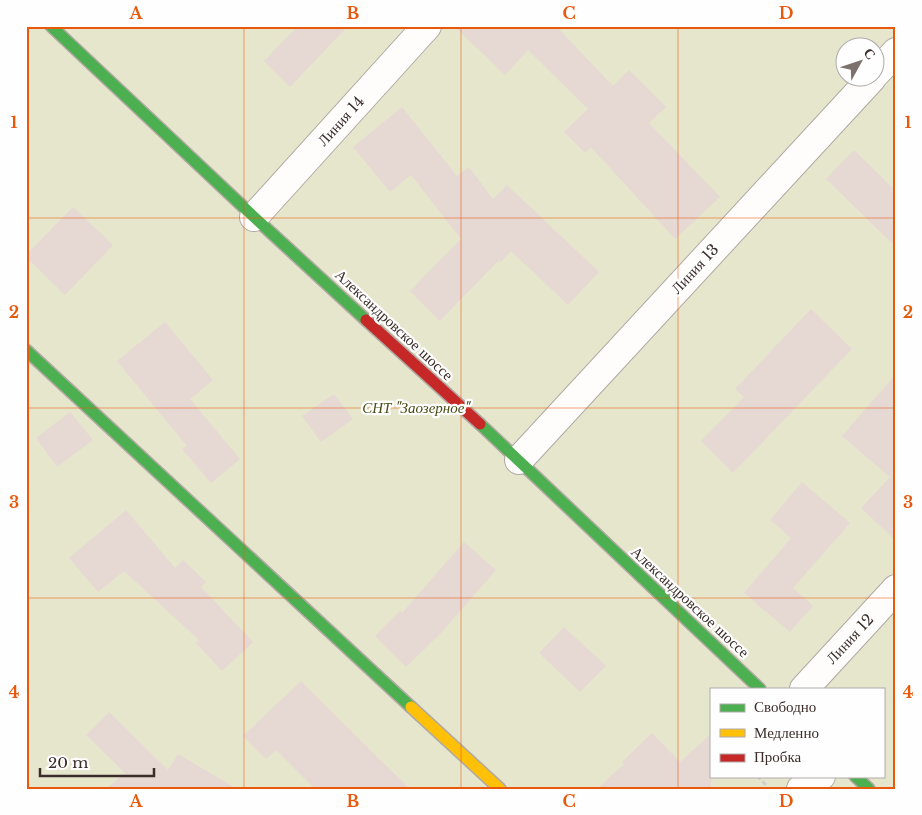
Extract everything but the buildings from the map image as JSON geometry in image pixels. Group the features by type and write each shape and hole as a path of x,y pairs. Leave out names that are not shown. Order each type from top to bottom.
{"street":[{"name":"Александровское шоссе","path":"51,26 254,217 518,460 759,688"},
{"name":"Линия 14","path":"254,217 428,26"},
{"path":"884,65 896,52"},
{"name":"Линия 13","path":"518,460 863,88"},
{"path":"26,350 500,789"},
{"name":"Линия 12","path":"805,688 896,589"},
{"path":"801,789 818,778"},
{"path":"857,778 869,789"}],"path":[{"path":"758,778 770,789"}],"green space":[{"name":"СНТ \"Заозерное\"","path":"26,26 896,26 896,789 26,789"}],"traffic: fast":[{"path":"51,26 366,320"},
{"path":"26,350 411,707"},
{"path":"480,424 759,688"},
{"path":"857,778 869,789"}],"traffic: slow":[{"path":"411,707 500,789"}],"traffic: jam":[{"path":"366,320 480,424"}]}
